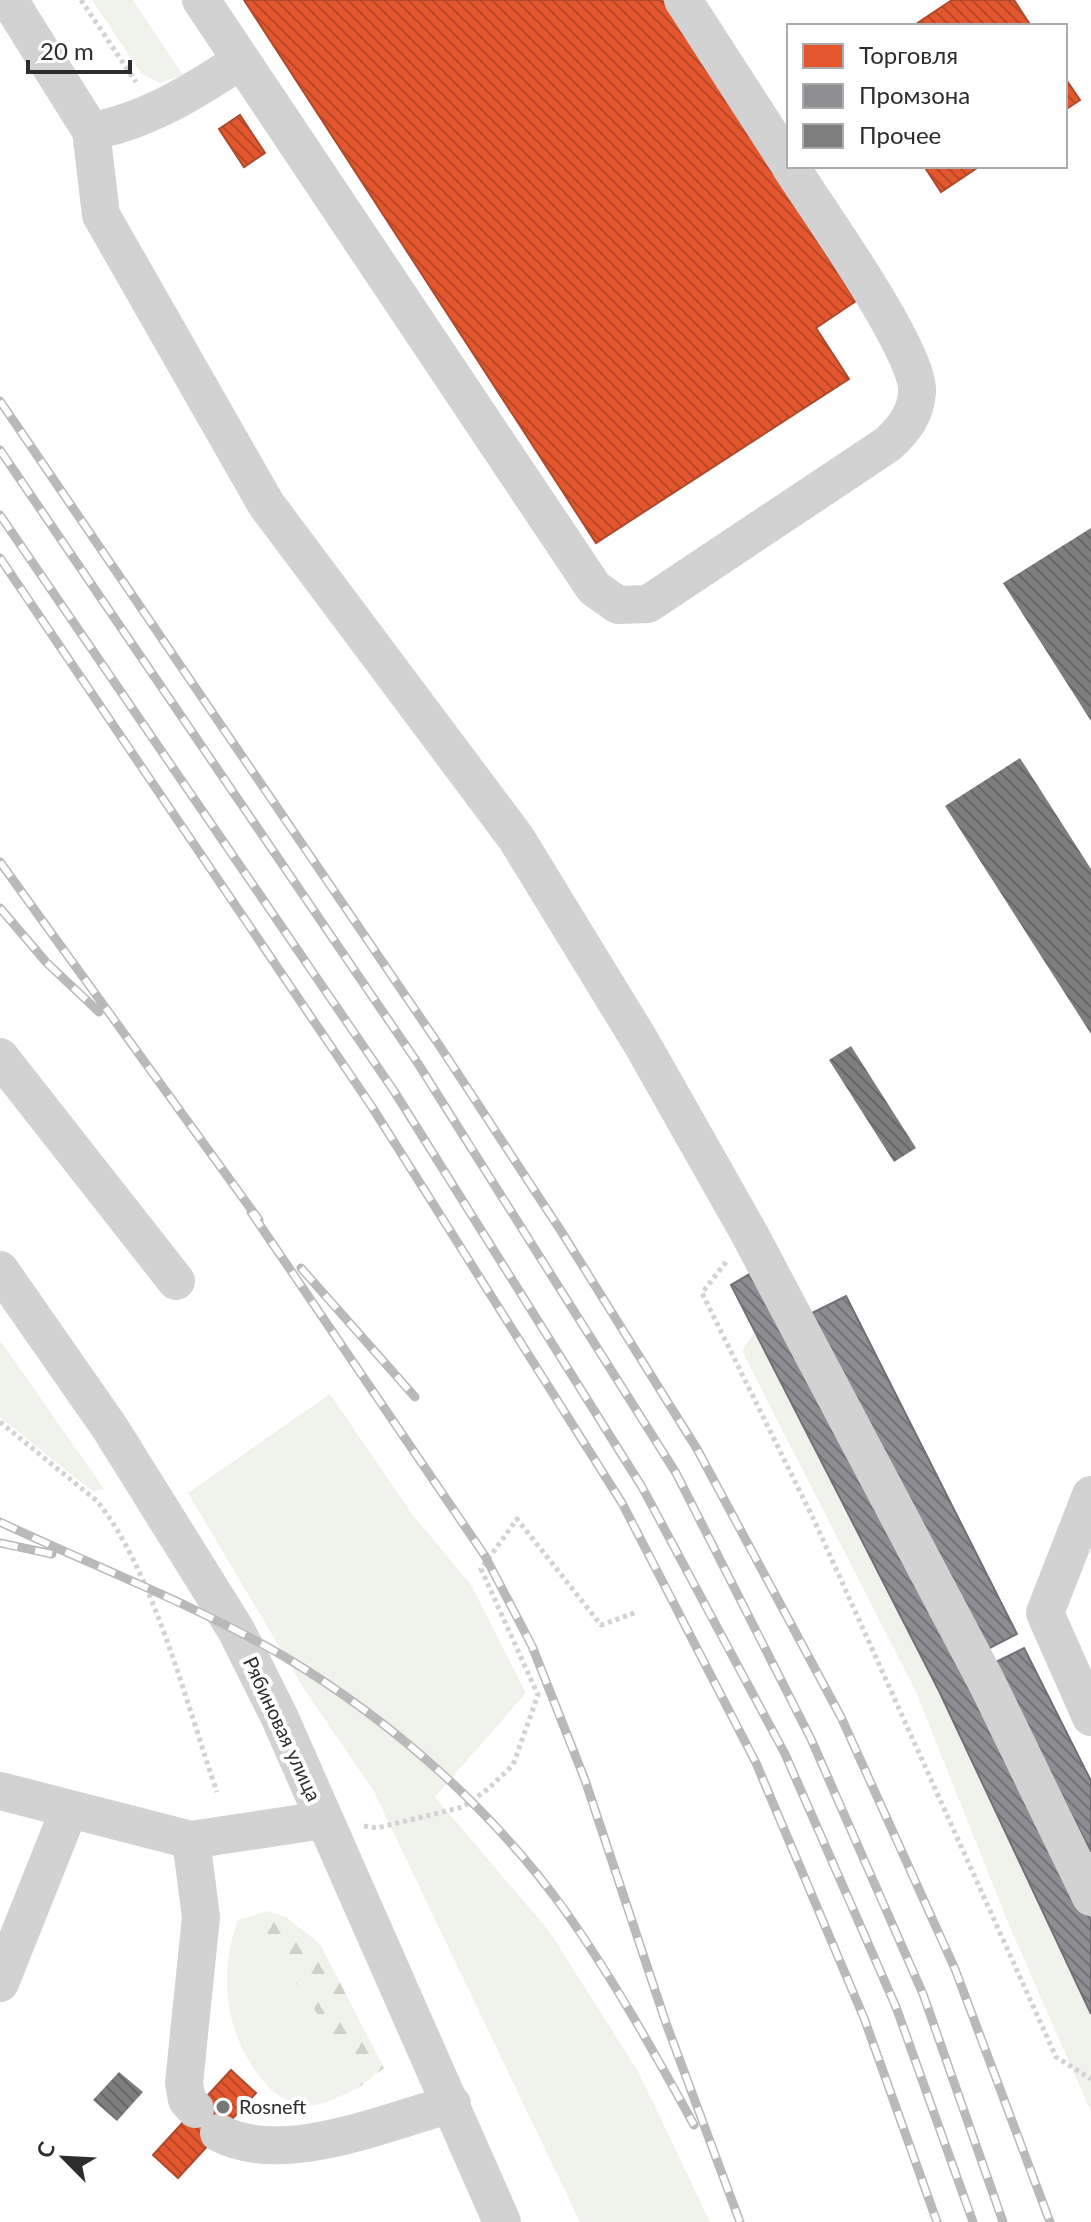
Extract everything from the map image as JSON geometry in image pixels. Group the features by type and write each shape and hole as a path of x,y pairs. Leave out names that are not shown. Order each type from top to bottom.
{"street":[{"path":"9,0 91,131 101,215 266,504 516,838 642,1044 749,1233 987,1683 1091,1897"},
{"path":"201,0 594,588 618,605 648,604 888,444 903,430 913,412 917,391 915,371 873,295 792,168"},
{"path":"683,0 787,160"},
{"path":"91,131 119,126 194,92 240,61"},
{"path":"0,1057 176,1281"},
{"name":"Рябиновая улица","path":"0,1270 110,1428 236,1630 279,1716 502,2222"},
{"path":"1091,1495 1045,1613 1091,1717"},
{"path":"0,1791 191,1840 323,1820"},
{"path":"0,1983 69,1810"},
{"path":"191,1840 201,1917 184,2083 187,2100 207,2121 251,2145 293,2147 452,2104"}],"path":[{"path":"81,0 154,109"},
{"path":"749,1233 702,1293 814,1520 1056,2057 1091,2079"},
{"path":"0,1422 97,1501 107,1513 146,1588 217,1792"},
{"path":"323,1820 377,1828 463,1807 513,1765 538,1695 481,1569 517,1519 601,1625 637,1612"}],"green space":[{"path":"92,0 133,0 183,75 160,83 141,73"},
{"path":"755,1332 939,1691 1091,2014 1091,2112 1009,1925 916,1692 742,1351"},
{"path":"0,1340 104,1489 93,1492 0,1417"},
{"path":"330,1394 412,1514 471,1585 526,1693 435,1797 549,1931 639,2073 710,2222 580,2222 373,1790 306,1692 188,1493"},
{"path":"267,1911 286,1917 320,1944 384,2068 358,2088 307,1998 277,1960 238,1920"},
{"path":"238,1920 277,1960 307,1998 358,2088 325,2102 305,2105 280,2096 260,2077 239,2041 228,2002 228,1961"}],"building: Торговля":[{"path":"244,0 662,0 856,301 816,328 849,379 596,543"},
{"path":"952,0 1014,0 1030,24 916,24"},
{"path":"1067,81 1080,100 1067,109"},
{"path":"240,115 265,153 244,167 219,129"},
{"path":"925,168 977,168 941,192"},
{"path":"231,2070 256,2093 178,2178 153,2155"}],"building: Промзона":[{"path":"758,1269 1091,1920 1091,2014 939,1691 731,1285"},
{"path":"846,1296 1017,1634 988,1649 812,1313"},
{"path":"1024,1648 1091,1781 1091,1852 994,1663"}],"building: Прочее":[{"path":"1091,528 1091,721 1003,583"},
{"path":"1020,758 1091,869 1091,1034 945,806"},
{"path":"851,1046 916,1148 894,1162 829,1060"},
{"path":"119,2072 143,2092 117,2121 93,2100"}],"railway":[{"path":"0,401 439,1045 561,1231 697,1449 841,1717 955,1969 1050,2222"},
{"path":"0,450 417,1062 676,1473 811,1739 923,1994 1003,2222"},
{"path":"0,515 394,1091 642,1487 785,1754 896,2007 973,2222"},
{"path":"0,558 372,1107 622,1503 756,1763 864,2018 937,2222"},
{"path":"0,862 259,1220"},
{"path":"0,908 46,962 99,1012"},
{"path":"251,1212 485,1556 532,1646 585,1780 666,2023 740,2222"},
{"path":"301,1268 415,1397"},
{"path":"0,1522 180,1603 285,1657 364,1710 438,1770 506,1838 566,1912 649,2043 694,2125"},
{"path":"0,1543 52,1554"}],"place":[{"name":"Rosneft","path":"223,2107"}]}
